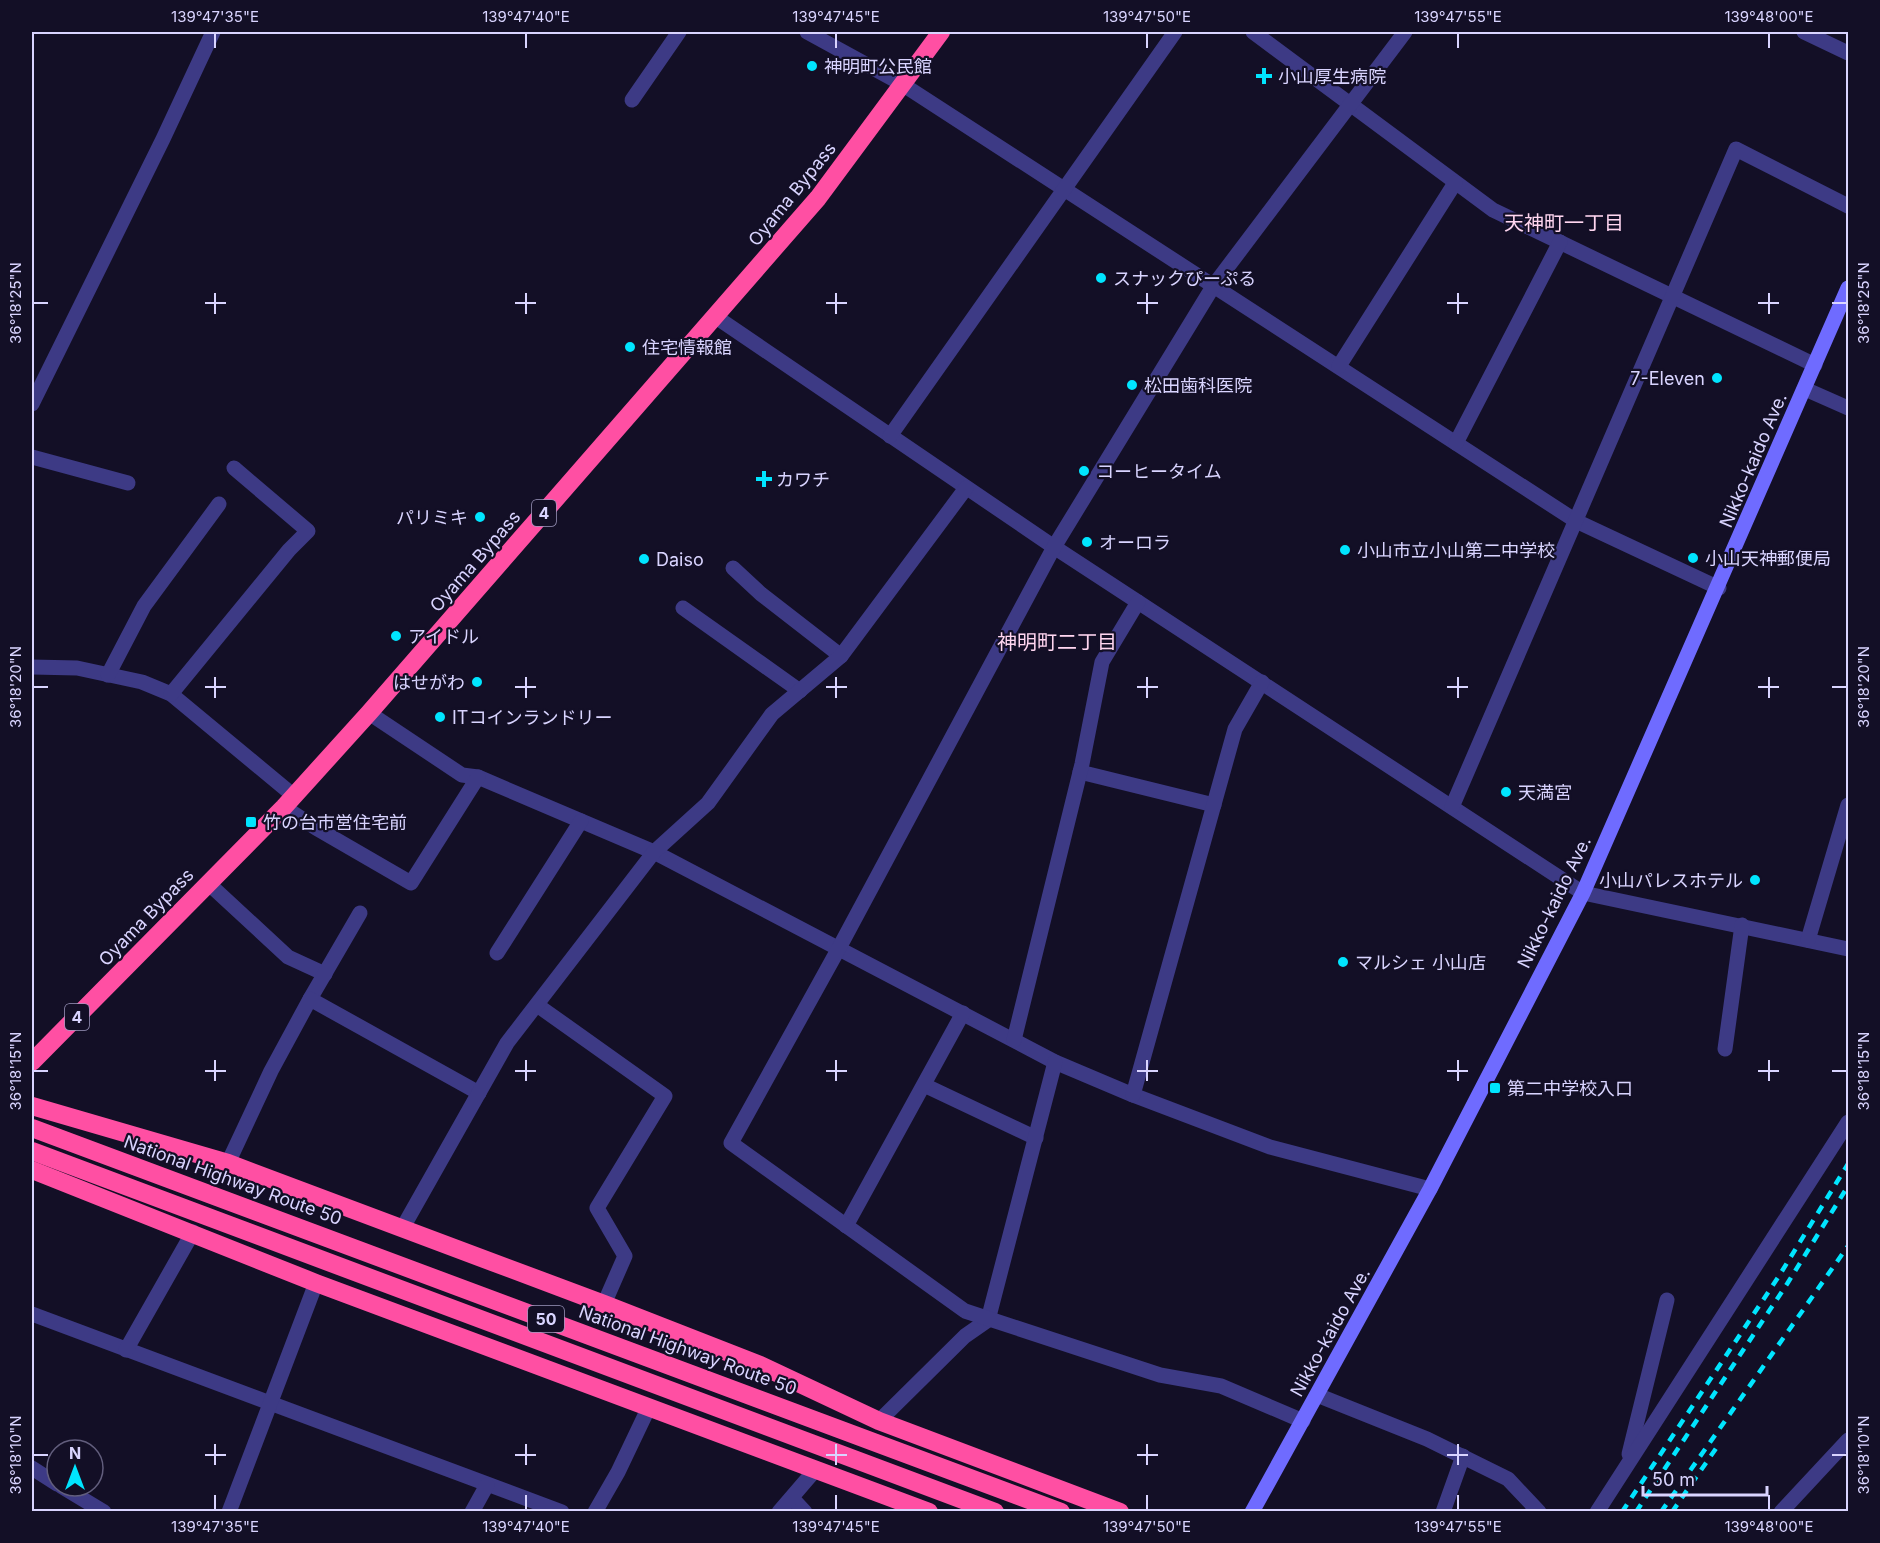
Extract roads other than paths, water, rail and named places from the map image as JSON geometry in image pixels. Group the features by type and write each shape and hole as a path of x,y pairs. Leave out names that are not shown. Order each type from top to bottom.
{"highway":[{"name":"Oyama Bypass","path":"32,1062 289,801 369,713 818,198 941,32"},
{"path":"32,1106 228,1163 760,1365 879,1421 1120,1512"},
{"name":"National Highway Route 50","path":"32,1128 1061,1512"},
{"name":"50","path":"32,1151 995,1512"},
{"path":"32,1170 193,1232 316,1283 929,1512"}],"main road":[{"name":"Nikko-kaido Ave.","path":"1252,1512 1430,1189 1583,893 1719,588 1848,288"}],"street":[{"path":"32,404 163,139 213,32"},
{"path":"632,100 679,32"},
{"path":"807,32 902,84 1576,520 1719,588"},
{"path":"890,436 1175,32"},
{"path":"1253,32 1348,105 1493,210 1815,365"},
{"path":"1303,1421 1221,1386 1160,1374 964,1311 731,1143 840,948 1054,546 1214,285 1405,32"},
{"path":"1804,32 1848,53"},
{"path":"1452,807 1736,148 1848,206"},
{"path":"1339,366 1455,183"},
{"path":"1456,443 1560,243"},
{"path":"716,317 966,488 1583,893 1848,949"},
{"path":"1805,389 1848,408"},
{"path":"32,457 128,483"},
{"path":"171,694 289,550 308,531 234,468"},
{"path":"402,1229 507,1043 654,852 708,803 772,714 841,656 966,488"},
{"path":"108,675 144,606 219,504"},
{"path":"734,568 761,594 841,656"},
{"path":"1014,1040 1080,772 1102,662 1138,602"},
{"path":"683,608 800,691"},
{"path":"32,667 77,668 142,682 171,694 316,828 411,883 478,777"},
{"path":"1133,1095 1235,729 1262,682"},
{"path":"369,713 462,775 478,777 654,852 1055,1062 1133,1095 1270,1147 1430,1189"},
{"path":"1080,772 1214,805"},
{"path":"1808,940 1848,805"},
{"path":"497,953 581,821"},
{"path":"208,883 288,957 325,974"},
{"path":"228,1163 271,1071 360,913"},
{"path":"1725,1049 1742,925"},
{"path":"310,999 479,1093"},
{"path":"537,1005 665,1096 597,1208 624,1256 604,1304"},
{"path":"846,1226 963,1013"},
{"path":"879,1421 964,1336 988,1320 1055,1062"},
{"path":"924,1085 1036,1138"},
{"path":"1597,1512 1848,1122"},
{"path":"126,1350 193,1232"},
{"path":"229,1512 316,1283"},
{"path":"1626,1467 1667,1300"},
{"path":"32,1314 562,1512"},
{"path":"1317,1395 1463,1456 1508,1479 1539,1512"},
{"path":"595,1512 618,1472 649,1407"},
{"path":"1781,1512 1848,1440"},
{"path":"1443,1512 1463,1456"},
{"path":"32,1468 45,1476"},
{"path":"779,1512 793,1499 816,1469"},
{"path":"472,1512 487,1485"},
{"path":"80,1498 101,1511"},
{"path":"793,1499 805,1512"}],"railway":[{"path":"1622,1512 1779,1276 1848,1164"},
{"path":"1636,1512 1787,1284 1848,1186"},
{"path":"1661,1512 1848,1246"},
{"path":"1672,1512 1717,1447"}],"place":[{"name":"神明町公民館","path":"812,66"},
{"name":"小山厚生病院","path":"1264,76"},
{"name":"スナックぴーぷる","path":"1101,278"},
{"name":"住宅情報館","path":"630,347"},
{"name":"7-Eleven","path":"1717,378"},
{"name":"松田歯科医院","path":"1132,385"},
{"name":"コーヒータイム","path":"1084,471"},
{"name":"カワチ","path":"764,479"},
{"name":"パリミキ","path":"480,517"},
{"name":"オーロラ","path":"1087,542"},
{"name":"小山市立小山第二中学校","path":"1345,550"},
{"name":"小山天神郵便局","path":"1693,558"},
{"name":"Daiso","path":"644,559"},
{"name":"アイドル","path":"396,636"},
{"name":"はせがわ","path":"477,682"},
{"name":"ITコインランドリー","path":"440,717"},
{"name":"天満宮","path":"1506,792"},
{"name":"竹の台市営住宅前","path":"251,822"},
{"name":"小山パレスホテル","path":"1755,880"},
{"name":"マルシェ 小山店","path":"1343,962"},
{"name":"第二中学校入口","path":"1495,1088"}],"district":[{"name":"天神町一丁目","path":"1564,223"},
{"name":"神明町二丁目","path":"1057,642"}]}
